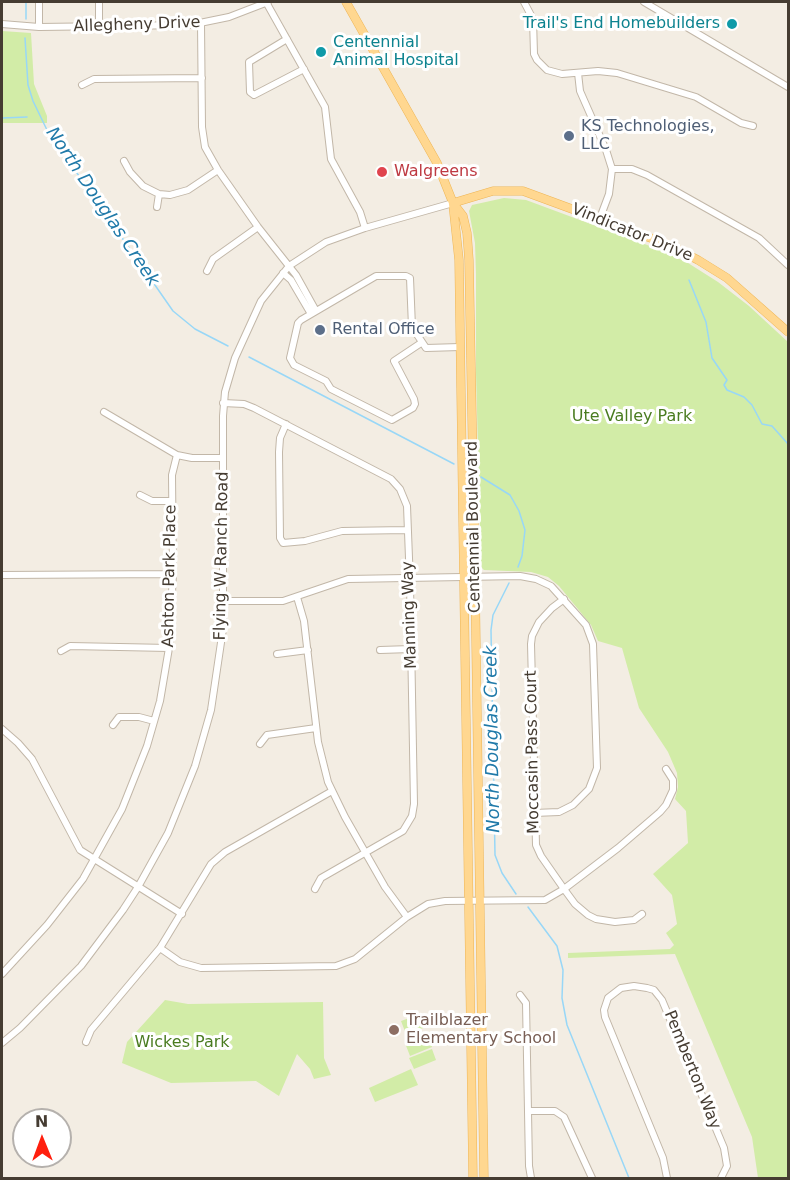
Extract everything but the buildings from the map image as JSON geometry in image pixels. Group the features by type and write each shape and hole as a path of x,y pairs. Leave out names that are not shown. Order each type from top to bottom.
{"main road":[{"name":"Centennial Boulevard","path":"346,2 425,140 453,202 463,216 467,233 473,459 484,1179"},
{"name":"Vindicator Drive","path":"453,202 493,191 516,190 600,218 667,244 698,260 727,278 789,332"},
{"name":"Centennial Boulevard","path":"453,202 459,260 473,1179"}],"street":[{"path":"39,2 39,27"},
{"path":"99,2 99,26"},
{"path":"267,2 325,107 331,159 360,212 365,228"},
{"name":"Allegheny Drive","path":"2,24 39,27 168,26 201,23 229,17 267,2"},
{"path":"524,2 533,19 532,48 537,60 547,70 555,73 598,71 617,74 705,101 741,123 753,126"},
{"path":"644,2 789,87"},
{"path":"201,23 203,136 210,156 258,227 289,266 314,312"},
{"path":"287,39 249,62 250,92 254,95 304,69"},
{"path":"578,73 580,91 612,169 609,194 600,218"},
{"path":"82,85 94,79 202,78"},
{"path":"124,161 136,180 150,191 159,194 170,195 188,190 218,170"},
{"path":"612,169 632,169 647,175 759,238 789,266"},
{"path":"157,207 159,194"},
{"name":"Flying W Ranch Road","path":"2,1044 81,966 107,932 138,887 177,813 205,732 220,652 225,601 223,458 224,403 227,381 246,331 261,301 289,266 326,242 453,202"},
{"path":"207,271 213,259 258,227"},
{"path":"283,273 291,280 314,312"},
{"path":"421,343 394,361 415,404 413,408 388,420 331,390 326,381 294,365 290,358 298,323 376,276 406,276 411,282 412,327 421,343 429,349 460,347"},
{"name":"Manning Way","path":"224,403 249,406 286,424 396,483 405,500 410,578 414,804 412,816 403,831 321,878 315,889"},
{"path":"104,412 177,455 192,458 223,458"},
{"path":"286,424 280,438 279,452 280,538 283,543 305,541 342,531 407,530"},
{"name":"Ashton Park Place","path":"2,974 74,892 122,809 133,784 154,721 169,648 173,574 173,467 177,455"},
{"path":"140,495 152,501 172,501"},
{"path":"2,575 173,574"},
{"path":"225,601 277,602 297,597 343,579 520,576 536,579 551,586 586,625 593,644 597,768 589,789 573,806 559,812 534,813"},
{"path":"297,597 304,621 316,728 323,764 332,791 385,887 407,917"},
{"name":"Moccasin Pass Court","path":"564,599 544,615 532,636 534,838 538,851 564,889 575,904 588,915 615,922 634,920 642,914"},
{"path":"61,651 70,646 169,648"},
{"path":"277,654 308,650"},
{"path":"380,650 411,650"},
{"path":"112,725 119,717 139,717 154,721"},
{"path":"260,744 267,735 316,728"},
{"path":"2,729 32,759 80,850 182,914"},
{"path":"160,948 180,962 201,968 336,966 355,959 407,917 434,903 545,900 564,889 618,848 666,805 674,783 666,769"},
{"path":"86,1042 91,1030 160,948 205,872 220,855 332,791"},
{"name":"Pemberton Way","path":"667,1179 663,1158 607,1023 604,1010 605,996 621,988 655,989 666,1008 724,1148 726,1166 722,1178"},
{"path":"519,995 526,1003 531,1179"},
{"path":"527,1057 535,1056"},
{"path":"528,1111 555,1111 564,1117 592,1179"}],"green space":[{"path":"2,31 31,33 34,84 47,116 47,123 2,123"},
{"name":"Ute Valley Park","path":"504,198 526,200 658,249 688,263 749,306 788,342 788,1178 758,1178 752,1137 675,954 568,958 568,953 670,949 674,945 666,933 677,924 672,895 653,874 688,843 686,811 675,799 678,787 677,773 668,752 639,708 622,648 598,641 591,625 559,586 548,577 531,572 484,570 481,567 475,243 469,211 472,205"},
{"name":"Wickes Park","path":"165,1000 188,1004 323,1002 324,1058 331,1075 314,1079 310,1069 297,1054 279,1096 256,1081 171,1083 122,1063 127,1042"},
{"path":"421,1014 426,1027 406,1034 401,1021"},
{"path":"428,1035 432,1047 410,1056 405,1043"},
{"path":"432,1049 436,1060 414,1069 409,1058"},
{"path":"411,1069 418,1085 375,1102 369,1088"}],"waterway":[{"name":"North Douglas Creek","path":"26,2 26,19"},
{"name":"North Douglas Creek","path":"25,38 28,85 47,130 173,311 195,329 228,346"},
{"path":"2,118 27,117"},
{"path":"689,280 706,322 712,358 727,380 724,385 727,390 744,397 752,405 762,424 772,426 788,444"},
{"name":"North Douglas Creek","path":"249,357 454,464"},
{"name":"North Douglas Creek","path":"481,477 510,495 519,511 525,530 522,556 518,567"},
{"name":"North Douglas Creek","path":"509,583 493,615 491,630 495,855 502,873 516,894"},
{"name":"North Douglas Creek","path":"528,907 557,946 563,970 562,998 567,1025 629,1178"}],"place":[{"name":"Trail's End Homebuilders","path":"732,24"},
{"name":"Centennial Animal Hospital","path":"321,52"},
{"name":"KS Technologies, LLC","path":"569,136"},
{"name":"Walgreens","path":"382,172"},
{"name":"Rental Office","path":"320,330"},
{"name":"Trailblazer Elementary School","path":"394,1030"}]}
